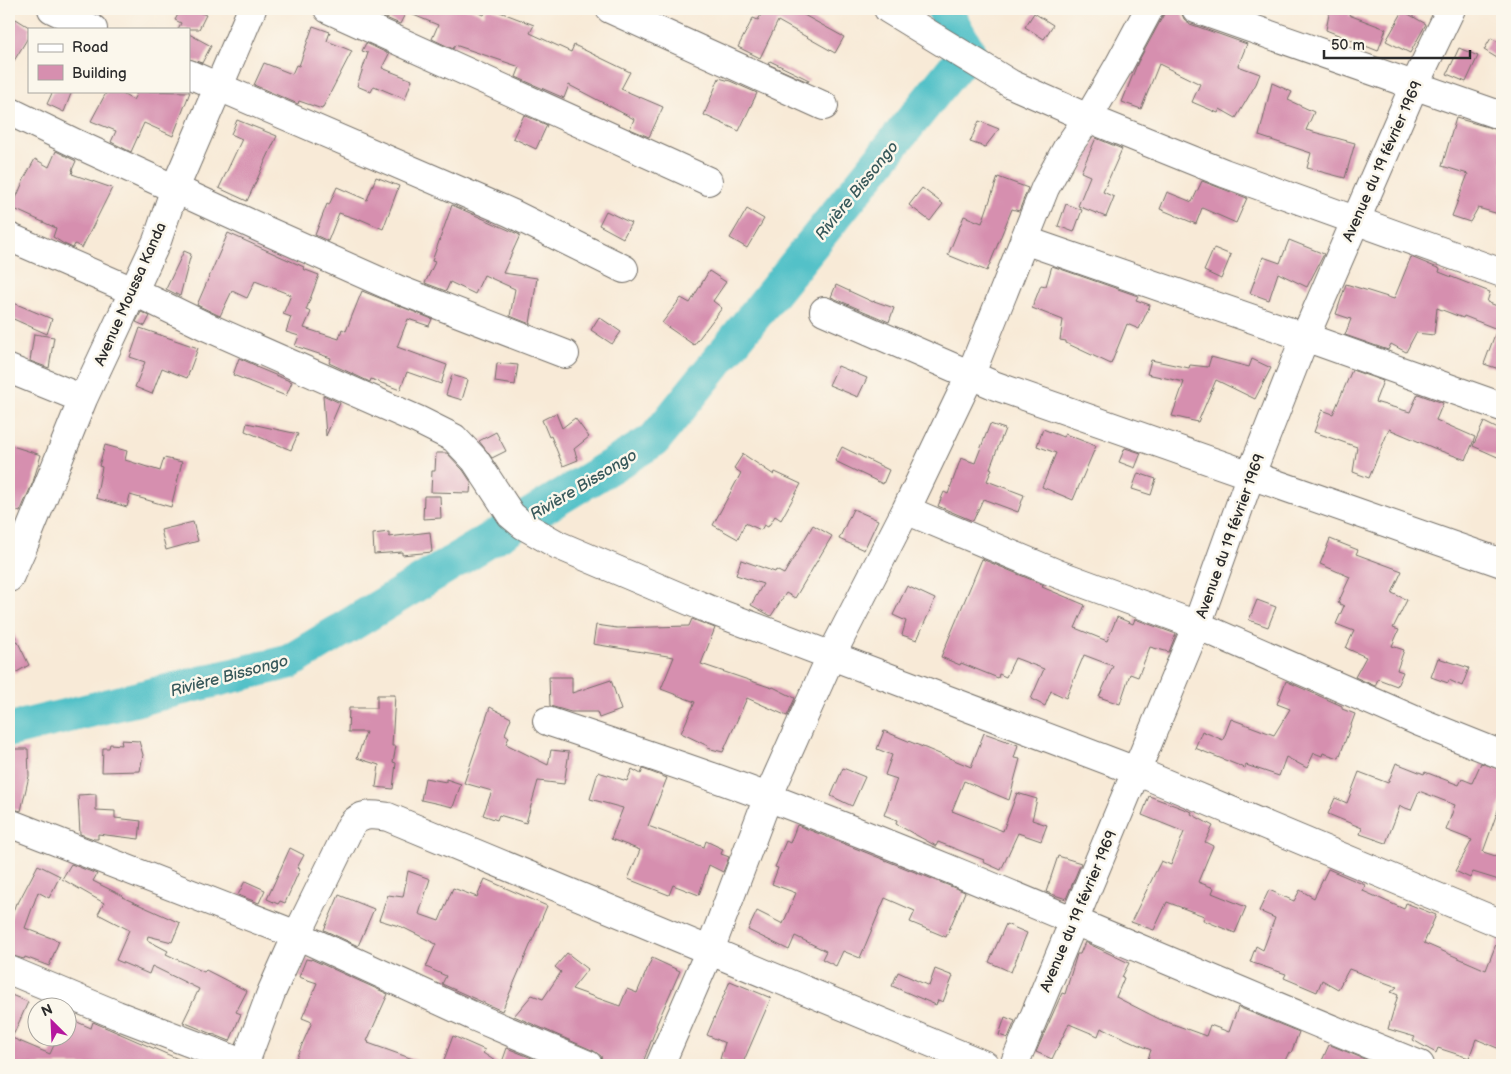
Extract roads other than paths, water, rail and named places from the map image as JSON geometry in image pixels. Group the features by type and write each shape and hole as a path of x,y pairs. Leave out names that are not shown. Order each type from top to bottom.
{"street":[{"path":"52,9 91,28"},
{"name":"Avenue Moussa Kanda","path":"9,578 17,539 157,241 175,188 252,9"},
{"path":"328,9 708,180"},
{"path":"610,9 824,106"},
{"path":"888,9 1011,84 1088,118 1224,173 1502,273"},
{"path":"660,1065 710,950 768,797 831,656 906,510 970,376 1045,188 1067,148 1088,118 1119,65 1148,9"},
{"path":"1196,9 1502,116"},
{"name":"Avenue du 19 février 1969","path":"1014,1065 1197,625 1251,474 1305,336 1414,86 1451,9"},
{"path":"190,74 511,213 624,269"},
{"path":"9,111 258,227 397,289 565,354"},
{"path":"9,237 134,291 206,326 418,420 454,438 475,460 511,515 523,525 558,545 713,610 1136,771 1502,924"},
{"path":"1024,240 1305,336 1502,408"},
{"path":"824,311 970,376 1048,405 1251,474 1502,563"},
{"path":"9,369 83,398"},
{"path":"906,510 1058,574 1197,625 1502,756"},
{"path":"548,721 768,797 945,866 1420,1065"},
{"path":"9,970 245,1065 271,992 351,825 357,818 367,815 388,817 985,1065"},
{"path":"9,823 297,935 474,1016 588,1065"}],"waterway":[{"name":"Rivière Bissongo","path":"9,730 289,662 654,440 968,51 944,9"}]}
